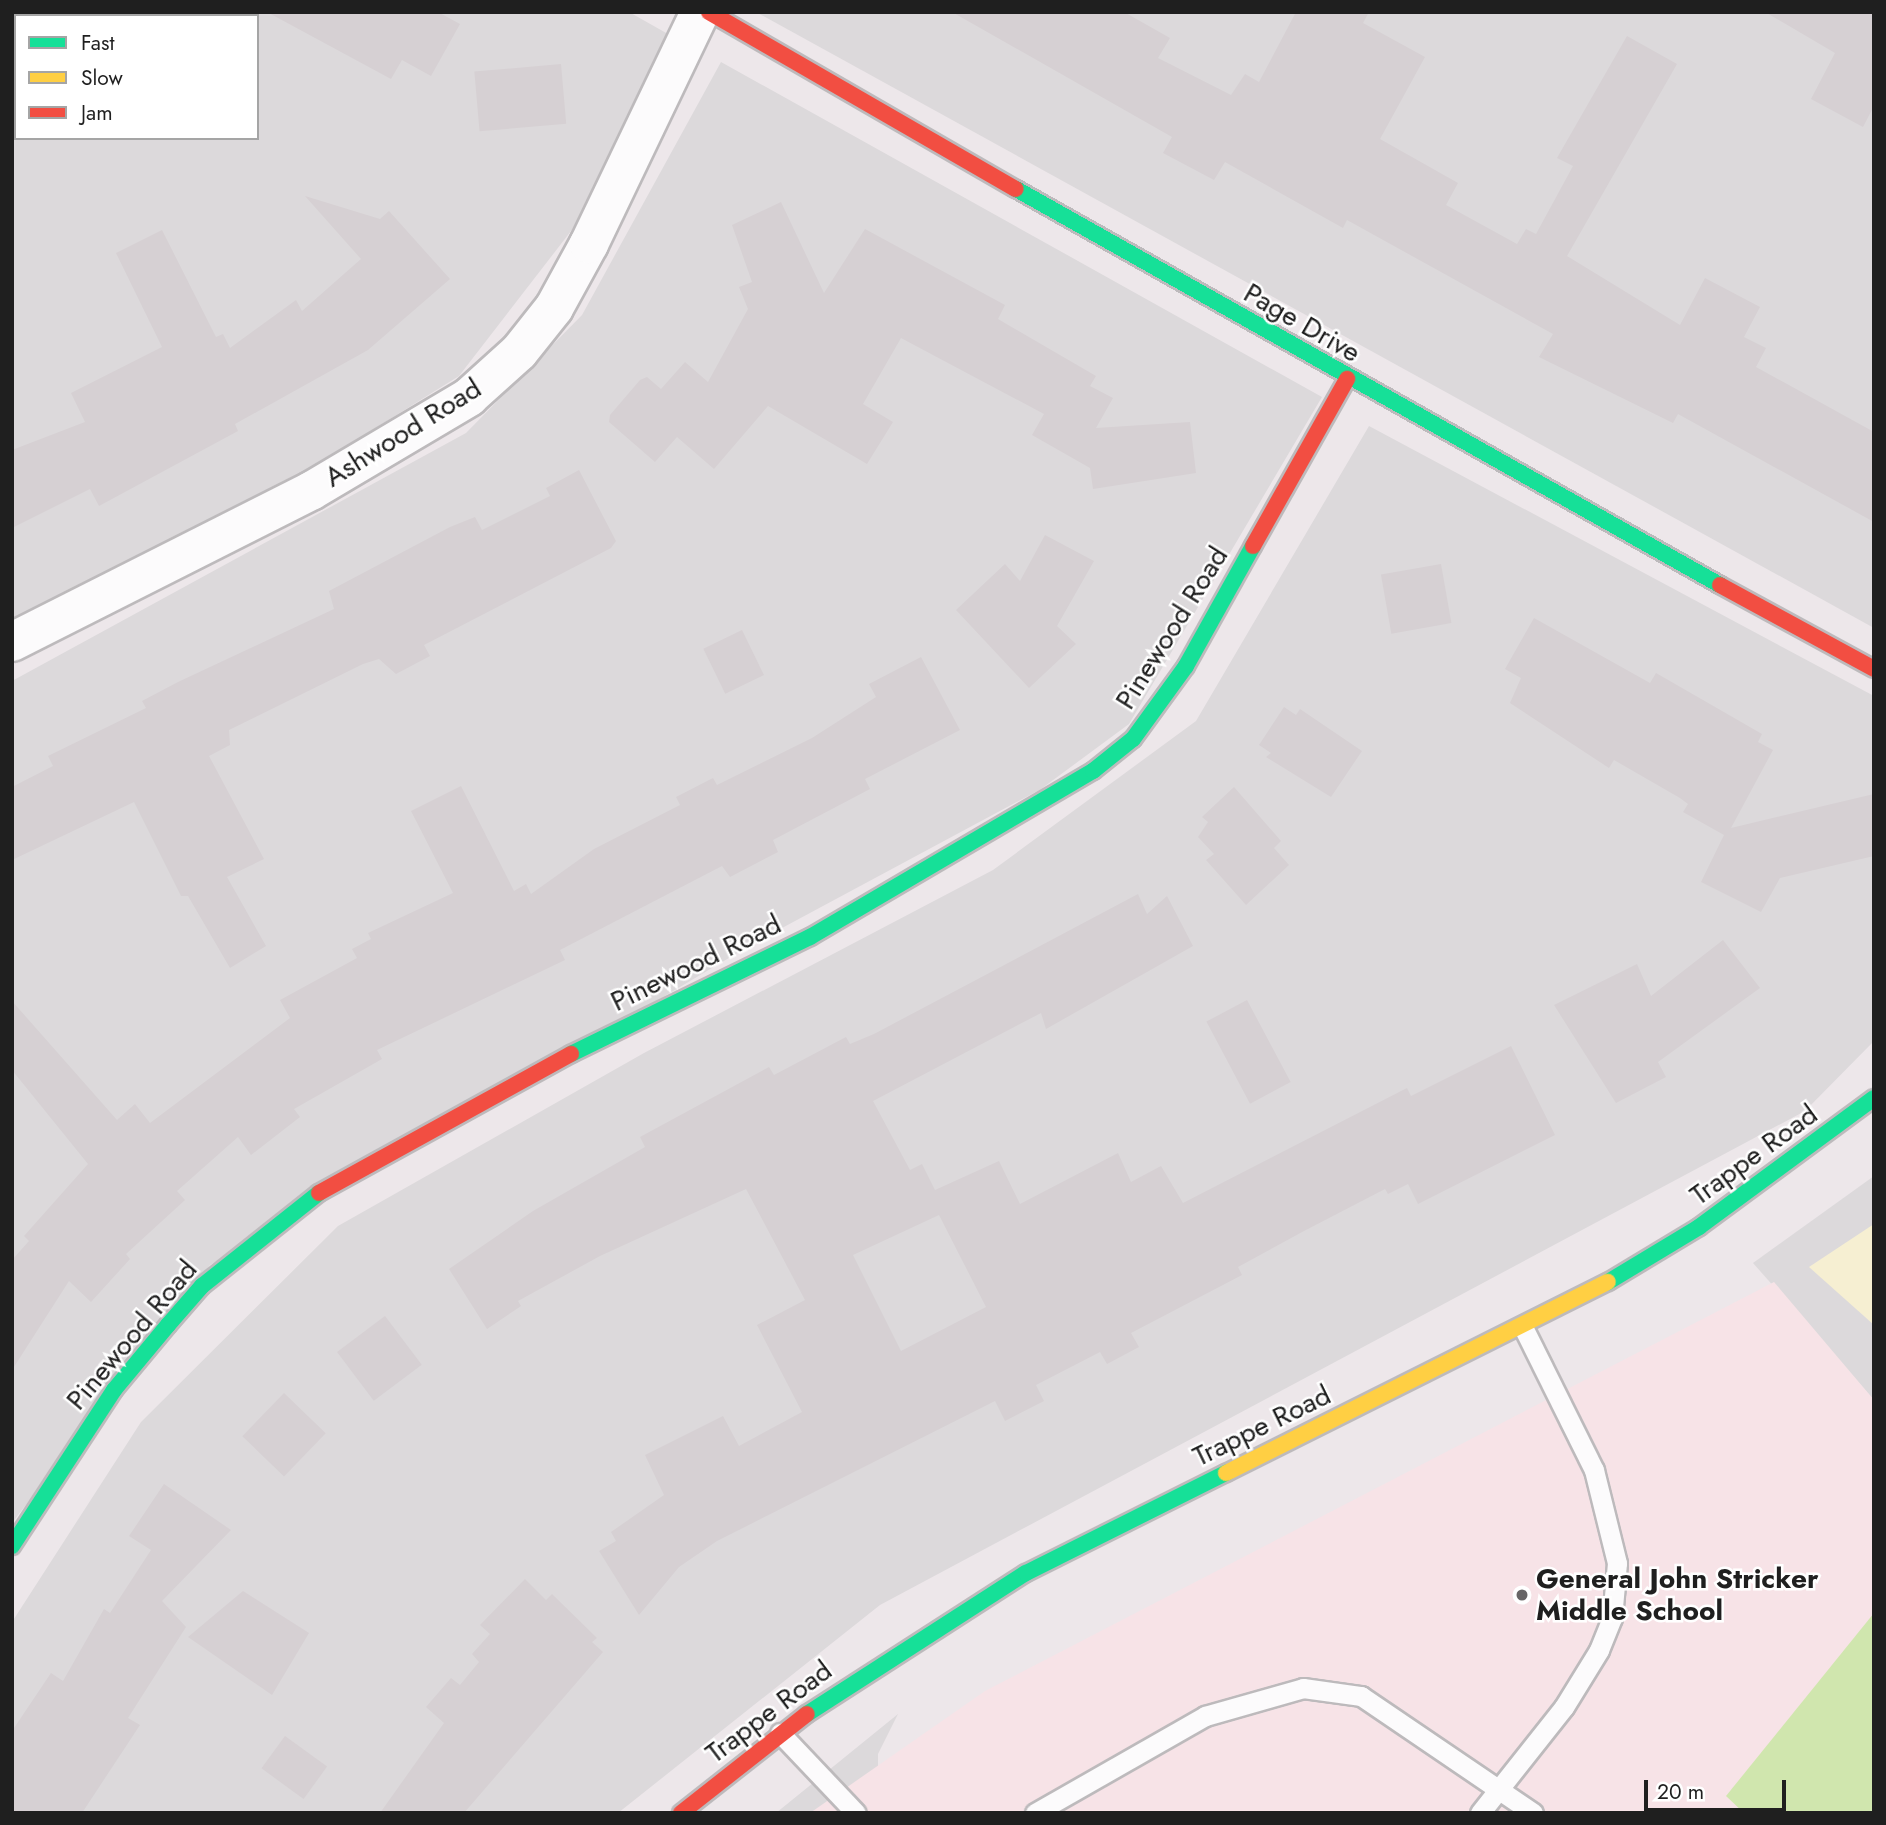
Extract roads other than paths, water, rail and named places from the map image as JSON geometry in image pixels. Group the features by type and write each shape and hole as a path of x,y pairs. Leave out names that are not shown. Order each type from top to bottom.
{"street":[{"name":"Ashwood Road","path":"12,642 311,491 469,397 519,352 554,308 589,244 700,12"},
{"name":"Page Drive","path":"709,12 1347,379 1874,669"},
{"name":"Pinewood Road","path":"12,1546 114,1390 168,1325 202,1286 303,1202 483,1097 810,937 1082,778 1133,738 1186,666 1347,379"},
{"name":"Trappe Road","path":"681,1813 780,1733 1026,1573 1523,1327 1699,1227 1874,1098"}],"lane":[{"path":"1480,1813 1503,1789 1599,1650 1612,1618 1618,1563 1594,1470 1523,1327"},
{"path":"1035,1813 1205,1716 1303,1688 1361,1696 1503,1789 1533,1813"},
{"path":"780,1733 856,1813"}],"place":[{"name":"General John Stricker Middle School","path":"1522,1595"}]}
